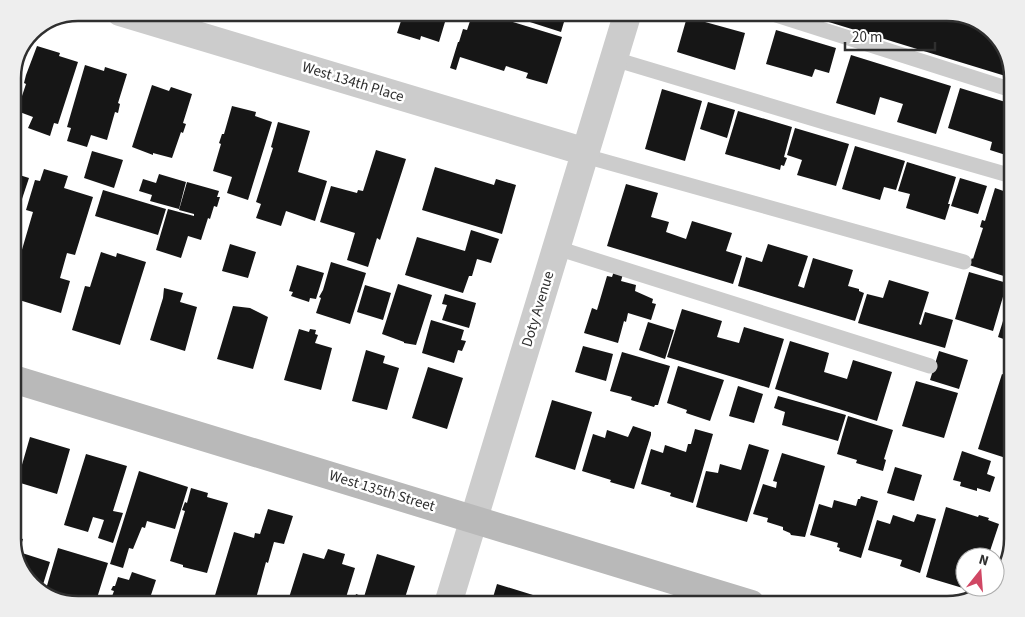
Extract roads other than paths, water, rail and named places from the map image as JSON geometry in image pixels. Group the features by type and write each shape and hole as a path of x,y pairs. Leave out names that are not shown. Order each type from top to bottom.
{"street":[{"name":"West 134th Place","path":"150,21 586,154"},
{"name":"Doty Avenue","path":"450,596 625,21"},
{"name":"West 135th Street","path":"21,381 725,596"}],"lane":[{"path":"795,21 1004,87"},
{"path":"614,59 1004,174"},
{"path":"586,154 964,262"},
{"path":"557,248 930,366"}]}
